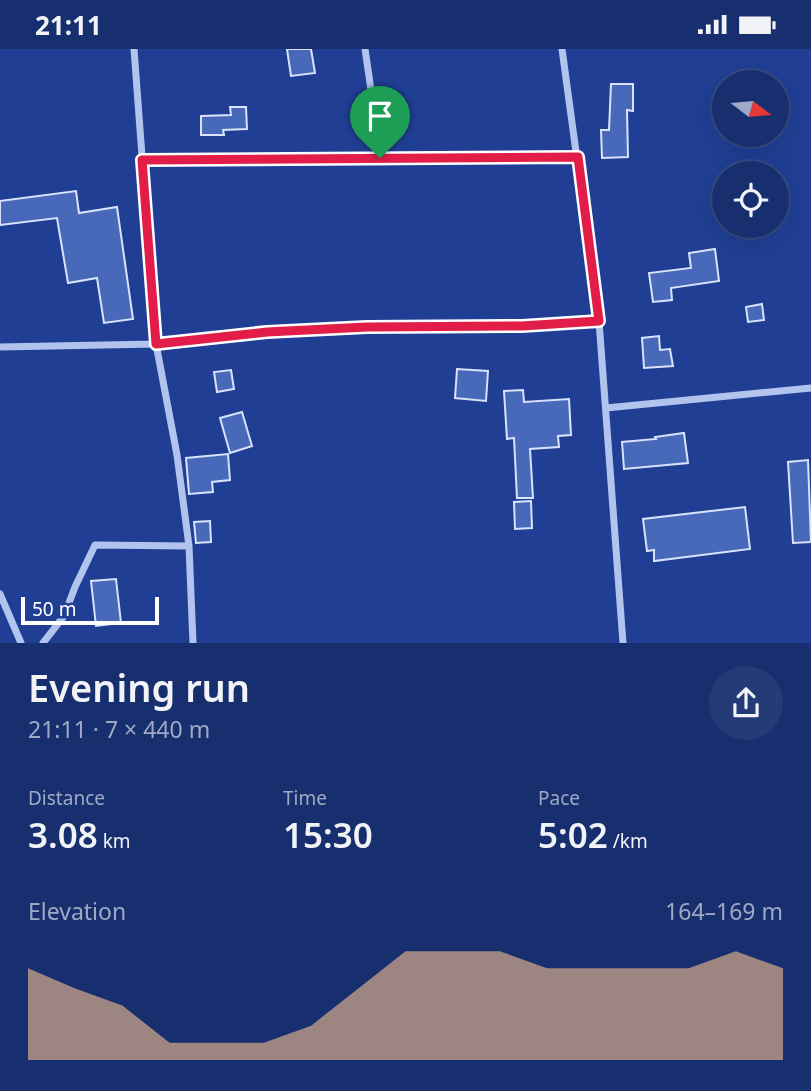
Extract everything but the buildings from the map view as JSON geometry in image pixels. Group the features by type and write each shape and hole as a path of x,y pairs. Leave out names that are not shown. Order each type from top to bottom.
{"street":[{"path":"134,49 156,344 177,455 190,546 193,643"},
{"path":"365,49 380,158"},
{"path":"562,49 599,321 623,643"},
{"path":"142,160 578,157"},
{"path":"0,347 156,344 267,332 367,327 522,326 599,321"},
{"path":"606,408 811,388"},
{"path":"43,643 64,616 95,545 190,546"},
{"path":"0,594 21,643"}],"route":[{"path":"578,157 599,321 522,326 367,327 267,332 156,344 142,160 380,158 578,157"}]}
